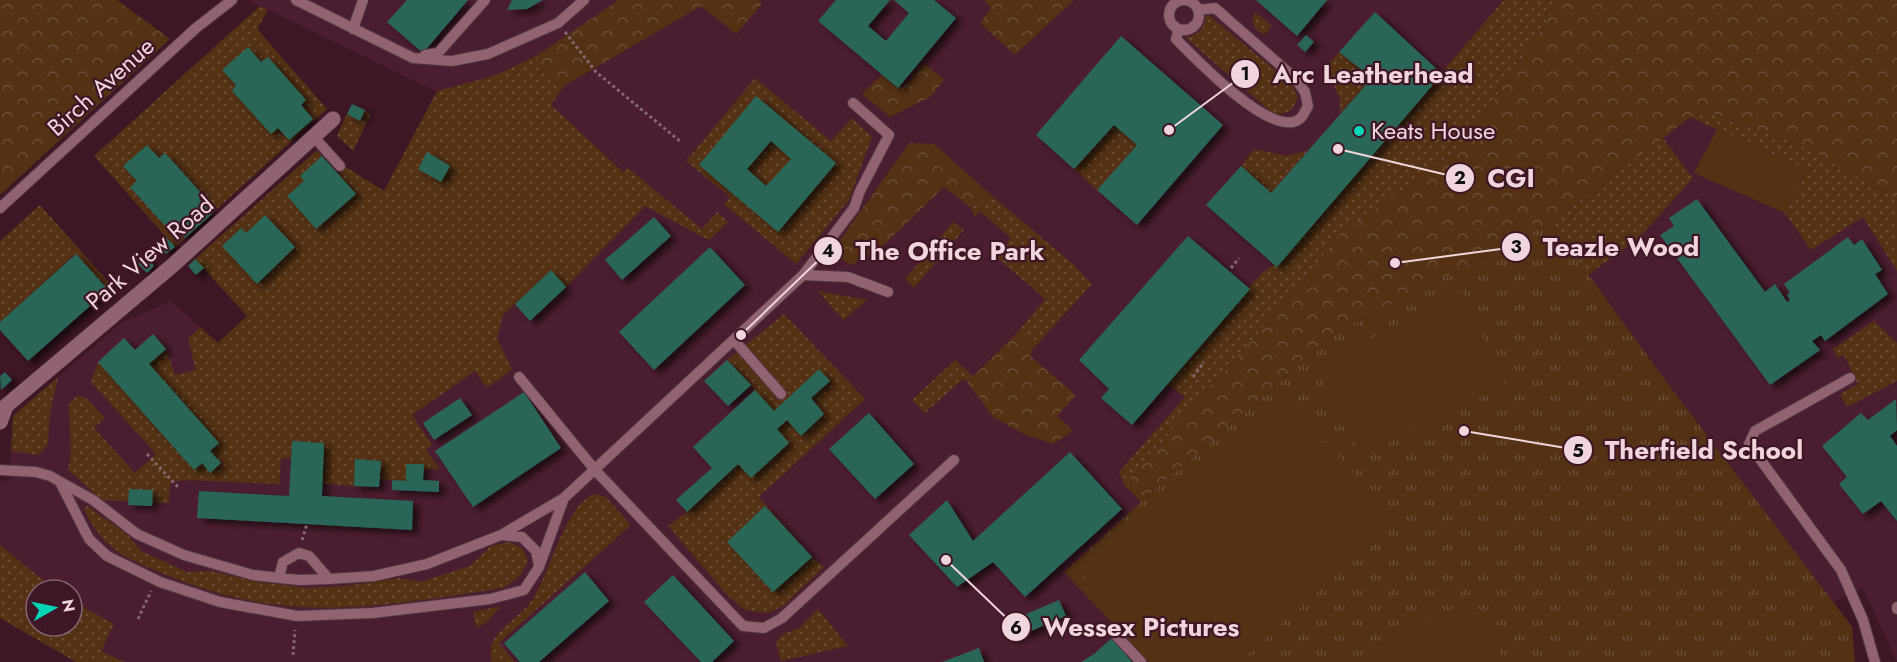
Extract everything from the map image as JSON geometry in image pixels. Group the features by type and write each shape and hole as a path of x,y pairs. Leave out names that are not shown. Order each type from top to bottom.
{"street":[{"name":"Park View Road","path":"0,422 6,406 173,265 333,119"}],"lane":[{"name":"Birch Avenue","path":"0,208 196,28 232,0"},
{"path":"296,0 413,58 452,61 488,54 558,23 584,0"},
{"path":"353,29 363,0"},
{"path":"413,58 438,53 485,0"},
{"path":"1179,29 1176,39 1261,116 1292,123 1301,119 1308,106 1305,92 1295,78 1215,8 1198,10 1187,0 1169,3 1171,23 1179,29 1186,30 1195,25 1198,10"},
{"path":"0,470 36,472 50,476 93,500 137,534 184,555 253,575 329,579 374,576 427,564 501,536 564,498 803,275 854,208 860,191 889,135 853,104"},
{"path":"314,137 340,166"},
{"path":"803,275 848,277 888,292"},
{"path":"734,340 781,394"},
{"path":"519,378 595,470 743,626 764,628 782,618 954,460"},
{"path":"1850,378 1755,431 1749,444 1841,570 1863,620 1875,662"},
{"path":"61,484 89,539 107,556 160,582 220,602 297,616 373,613 490,599 524,590 540,567 564,498"},
{"path":"501,536 522,537 536,551 540,567"},
{"path":"279,577 284,562 299,553 309,556 329,579"},
{"path":"1111,630 1141,662"}],"path":[{"path":"558,23 596,72 681,142"},
{"path":"1231,268 1239,258"},
{"path":"1192,377 1204,362"},
{"path":"147,454 178,487"}],"shaded area":[{"path":"248,0 1561,0 1463,146 1125,485 1141,502 1701,109 1897,199 1897,662 1863,588 1834,602 1852,627 1855,662 76,662 35,638 84,638 84,578 24,578 24,632 0,618 0,482 9,479 13,416 121,323 171,301 218,343 384,191 437,92"}],"green space":[{"path":"0,0 117,0 170,39 0,195"},
{"path":"619,0 758,0 762,4 736,34 701,6 564,86 536,56"},
{"path":"984,0 1074,0 1015,55 980,23 991,8"},
{"path":"1504,0 1561,0 1463,146 1341,233 1293,293 1124,485 1119,472 1185,397 1166,383 1261,274 1280,260"},
{"path":"1561,0 1897,0 1897,199 1804,147 1701,109 1551,223 1338,332 1141,502 1124,485 1293,293 1341,233 1463,146"},
{"path":"260,6 268,10 257,29 327,109 175,247 94,156"},
{"path":"1255,12 1272,26 1264,35 1255,28 1252,18"},
{"path":"1206,13 1292,84 1298,97 1292,110 1278,115 1270,111 1186,38 1201,30 1205,23"},
{"path":"1339,52 1372,78 1340,113 1340,99 1326,67"},
{"path":"536,56 564,86 551,105 623,172 628,168 702,229 717,212 728,222 709,240 645,206 566,287 550,271 503,315 497,338 512,370 487,388 475,371 412,415 432,445 426,450 440,469 424,469 424,464 407,464 406,481 380,479 380,461 356,459 354,486 322,484 324,443 292,441 291,458 281,459 279,484 183,480 170,483 169,503 102,500 68,470 71,452 69,404 77,396 85,397 105,418 94,428 135,473 156,454 91,382 98,362 124,338 135,350 153,334 166,349 175,375 196,370 188,339 200,327 218,343 247,316 195,259 317,150 338,174 346,167 384,191 437,91 494,76"},
{"path":"924,63 944,80 930,97 890,117 862,94 883,74 902,89"},
{"path":"755,78 831,141 852,118 872,137 849,200 796,264 724,204 730,197 686,161"},
{"path":"1701,109 1804,147 1897,199 1897,271 1863,217 1811,250 1785,213 1807,170 1690,117"},
{"path":"365,110 371,114 353,151 337,136 347,114 360,120"},
{"path":"1114,125 1137,145 1097,190 1074,169"},
{"path":"1717,129 1807,170 1785,213 1694,173"},
{"path":"1663,138 1693,178 1639,238 1588,275 1551,223"},
{"path":"909,143 934,144 991,195 971,208 944,187 885,244 851,265 831,253"},
{"path":"1254,149 1287,156 1308,150 1271,193 1241,166"},
{"path":"991,195 1074,265 1092,284 1033,349 1018,332 1045,299 988,250 994,243 1002,250 1011,238 980,211 975,217 971,208"},
{"path":"40,205 113,287 108,290 75,254 0,322 0,241"},
{"path":"953,222 964,230 914,288 905,279"},
{"path":"1551,223 1662,376 1852,627 1855,662 1149,662 1064,572 1141,502 1338,332"},
{"path":"818,291 868,300 843,320"},
{"path":"1462,292 1506,385 1361,456 1315,367"},
{"path":"784,314 865,399 759,497 812,557 824,567 783,606 768,613 745,610 728,596 668,526 687,512 676,500 712,468 693,447 755,390 727,360"},
{"path":"1874,321 1897,343 1897,381 1847,407 1840,394 1858,384 1844,355 1837,358 1833,349"},
{"path":"1018,332 1033,349 1030,356 1076,395 1057,416 1073,431 1053,444 1024,434 993,417 967,382"},
{"path":"955,360 973,376 967,382 963,379 925,413 912,400"},
{"path":"58,377 50,413 48,444 39,455 11,451 13,416"},
{"path":"1281,395 1397,519 1239,662 1149,662 1077,584"},
{"path":"594,494 606,497 631,525 499,643 515,662 491,662 491,648 494,639 530,603 538,591 574,512 583,501"},
{"path":"87,506 128,535 141,551 187,572 211,571 258,582 307,588 346,586 399,578 420,582 470,566 491,546 510,542 523,549 528,561 521,575 503,588 372,606 331,608 290,606 206,590 136,562 116,550 98,533 84,509"},
{"path":"0,545 40,578 24,578 24,632 0,618"},
{"path":"1474,598 1504,662 1347,662"},
{"path":"501,606 486,623 476,628 473,612"},
{"path":"84,608 114,624 101,651 125,662 76,662 35,638 84,638"},
{"path":"818,609 848,646 781,661 776,642 783,634 799,628"}],"building":[{"path":"407,0 468,0 423,53 387,22"},
{"path":"512,0 543,0 527,9 507,10"},
{"path":"836,0 890,0 868,26 886,41 909,13 894,0 934,0 956,18 898,88 818,21"},
{"path":"1256,0 1327,0 1297,36"},
{"name":"Keats House","path":"1375,12 1442,74 1277,267 1206,205 1241,166 1271,193 1372,78 1339,52"},
{"path":"1306,35 1314,42 1305,52 1297,45"},
{"path":"1121,36 1223,125 1137,225 1097,190 1137,145 1114,125 1074,169 1036,135"},
{"path":"248,47 261,62 268,57 306,100 301,105 313,119 289,140 278,128 271,134 232,91 236,85 222,70"},
{"path":"756,96 836,163 778,232 699,165","holes":["771,141 791,159 766,186 747,169"]},
{"path":"352,104 365,110 360,121 347,114"},
{"path":"147,145 159,158 165,153 203,195 199,199 212,214 185,238 173,224 168,229 130,187 137,181 123,166"},
{"path":"427,152 450,166 441,182 418,169"},
{"path":"322,156 356,194 316,229 287,196 304,181 300,176"},
{"path":"1697,199 1765,292 1775,284 1787,302 1790,300 1787,295 1790,293 1784,284 1848,237 1854,245 1862,239 1882,270 1875,274 1888,294 1825,341 1821,335 1812,341 1820,350 1770,385 1660,235 1674,226 1669,218"},
{"path":"265,215 295,247 257,284 222,246 241,228 246,233"},
{"path":"654,217 671,236 622,280 605,260"},
{"path":"1188,236 1250,289 1132,425 1101,398 1109,389 1079,360"},
{"path":"167,238 175,247 166,254 158,245"},
{"path":"710,247 745,285 654,370 619,332"},
{"path":"76,254 108,290 28,361 0,330 0,322"},
{"path":"146,257 154,266 147,273 138,264"},
{"path":"195,259 204,268 196,275 188,266"},
{"path":"551,270 566,287 530,321 515,304"},
{"path":"153,334 166,349 149,364 219,443 210,451 221,463 210,473 202,463 194,470 98,362 124,338 135,350"},
{"path":"727,360 751,385 728,406 704,381"},
{"path":"819,369 830,381 811,398 824,414 801,436 787,420 777,429 789,443 751,478 738,464 687,512 676,500 712,468 693,447 755,390 774,411"},
{"path":"5,372 12,380 1,390 0,376"},
{"path":"524,392 561,448 473,507 435,451"},
{"path":"460,398 472,415 434,440 423,423"},
{"path":"1896,399 1897,430 1890,436 1897,446 1897,521 1881,501 1863,514 1839,484 1847,477 1822,446 1861,413 1868,420"},
{"path":"869,413 914,464 875,499 829,449"},
{"path":"292,441 324,443 322,496 413,501 412,530 197,518 199,491 289,496"},
{"path":"1070,452 1122,509 1025,597 993,562 957,587 909,535 947,500 973,541"},
{"path":"355,459 381,461 379,487 354,486"},
{"path":"406,464 424,464 423,480 439,481 439,492 392,490 392,480 406,481"},
{"path":"129,489 153,490 152,506 128,505"},
{"path":"765,506 812,557 773,592 727,542"},
{"path":"585,572 609,601 539,662 520,662 504,643"},
{"path":"673,575 734,641 712,662 701,662 644,602"},
{"path":"1059,600 1066,616 1010,640 1003,624"},
{"path":"1112,638 1132,662 1081,662 1094,654"},
{"path":"979,648 984,662 942,662"}],"place":[{"name":"Arc Leatherhead","path":"1169,130"},
{"name":"Keats House","path":"1359,131"},
{"name":"CGI","path":"1338,149"},
{"name":"Teazle Wood","path":"1395,263"},
{"name":"The Office Park","path":"741,335"},
{"name":"Therfield School","path":"1464,431"},
{"name":"Wessex Pictures","path":"946,560"}]}
